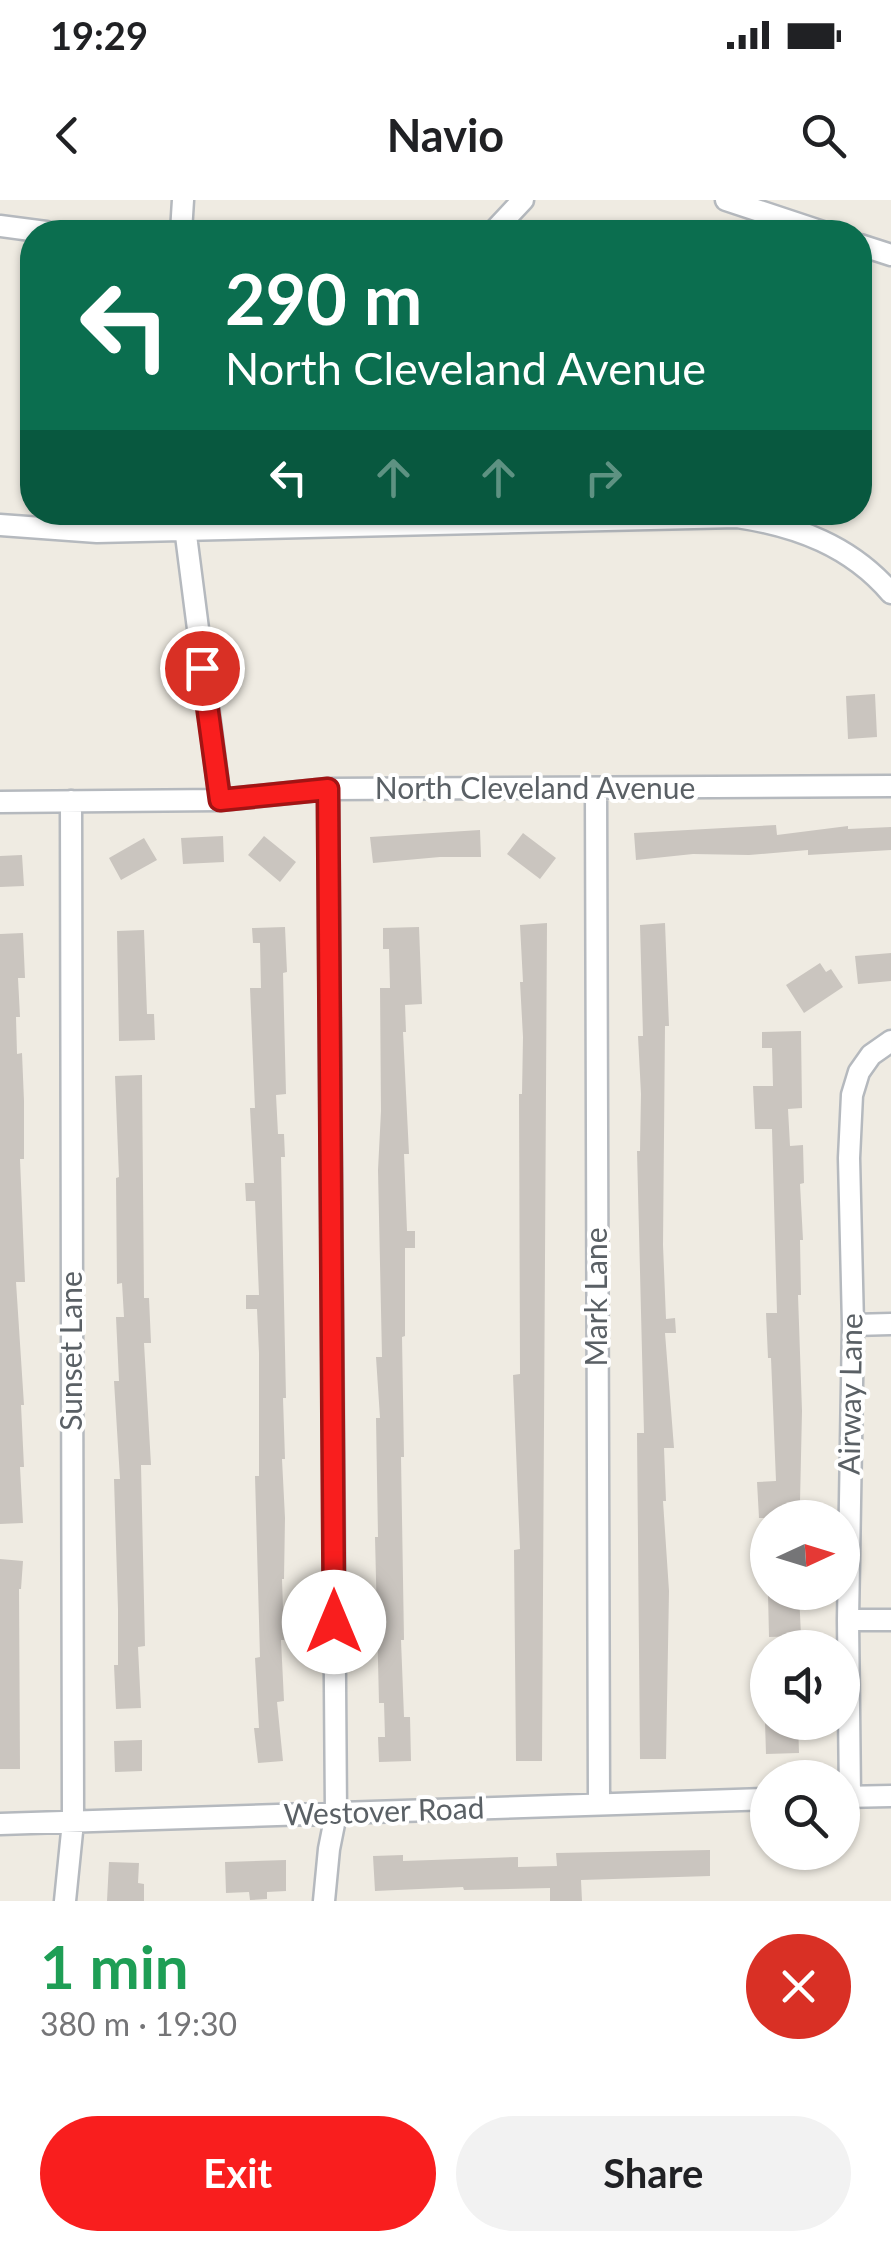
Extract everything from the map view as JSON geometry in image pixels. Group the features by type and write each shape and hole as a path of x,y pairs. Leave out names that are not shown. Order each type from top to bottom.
{"street":[{"path":"504,220 523,200"},
{"path":"726,200 787,220"},
{"path":"0,525 98,532 158,525"},
{"path":"184,525 220,800"},
{"path":"782,525 833,546 862,565 891,593"},
{"name":"North Cleveland Avenue","path":"0,802 220,800 328,789 891,786"},
{"path":"324,1901 328,1849 336,1814 328,789"},
{"name":"Mark Lane","path":"596,790 599,1804"},
{"name":"Sunset Lane","path":"65,1901 73,1822 71,801"},
{"name":"Airway Lane","path":"846,1760 852,1095 859,1072 871,1055 891,1041"},
{"path":"853,1325 891,1324"},
{"path":"848,1620 891,1620"},
{"path":"860,1797 891,1796"},
{"name":"Westover Road","path":"0,1824 750,1800"}],"building":[{"path":"875,694 877,737 848,739 846,696"},
{"path":"776,825 777,835 848,826 891,827 891,850 808,855 808,850 693,854 636,860 634,833"},
{"path":"480,830 481,857 373,863 370,837"},
{"path":"523,833 556,858 540,879 507,854"},
{"path":"223,836 224,862 183,864 181,838"},
{"path":"264,836 296,862 280,882 248,855"},
{"path":"144,838 157,860 121,880 109,858"},
{"path":"22,855 24,886 0,887 0,856"},
{"path":"547,923 542,1761 516,1761 514,1550 520,1549 513,1375 520,1374 520,925"},
{"path":"665,923 669,1026 665,1026 663,1245 666,1319 675,1318 676,1333 665,1333 674,1448 664,1448 669,1591 666,1759 640,1759 637,1433 644,1433 637,1151 641,1094 638,1036 643,1036 640,925"},
{"path":"285,927 286,1094 276,1095 278,1134 284,1134 285,1157 281,1157 286,1398 282,1459 284,1701 277,1702 283,1761 258,1763 254,1728 259,1728 255,1658 260,1657 255,1476 259,1476 259,1353 257,1309 246,1309 246,1295 259,1295 255,1201 246,1201 245,1183 254,1183 250,988 261,988 260,943 253,943 252,928"},
{"path":"419,927 422,1004 405,1005 403,1032 409,1154 404,1154 407,1231 415,1231 415,1248 405,1248 401,1457 401,1640 404,1717 410,1717 411,1761 379,1762 378,1737 385,1737 384,1703 379,1703 375,1537 376,1418 380,1418 376,1357 382,1357 380,988 390,988 389,949 383,949 383,928"},
{"path":"144,930 147,1014 154,1014 155,1040 119,1041 117,931"},
{"path":"23,933 25,978 18,978 20,1017 16,1017 24,1101 24,1159 20,1159 25,1282 16,1282 24,1405 24,1467 20,1467 23,1523 0,1524 0,934"},
{"path":"891,953 891,981 858,984 855,956"},
{"path":"820,963 826,972 831,969 843,987 804,1013 786,985"},
{"path":"801,1031 802,1108 788,1109 790,1146 803,1145 803,1240 798,1295 800,1500 758,1500 757,1482 776,1481 766,1313 777,1313 772,1129 755,1129 753,1086 773,1086 772,1048 762,1048 762,1032"},
{"path":"142,1075 144,1298 149,1298 151,1343 144,1343 151,1465 141,1465 145,1646 138,1647 141,1708 116,1709 114,1479 120,1479 114,1381 119,1381 116,1317 124,1317 122,1283 117,1284 119,1177 115,1076"},
{"path":"0,1559 23,1561 19,1589 20,1769 0,1769"},
{"path":"768,1610 800,1610 801,1630 769,1630"},
{"path":"142,1740 142,1771 115,1772 114,1741"},
{"path":"766,1740 799,1740 799,1753 766,1754"},
{"path":"710,1850 710,1876 581,1880 582,1901 550,1901 550,1888 375,1891 373,1856 403,1855 403,1861 518,1857 518,1867 557,1866 556,1853"},
{"path":"286,1860 286,1891 267,1892 267,1899 250,1900 249,1892 226,1893 225,1862"},
{"path":"109,1862 139,1863 138,1883 144,1884 144,1901 107,1901"}],"route":[{"path":"202,668 220,800 328,789 334,1622"}]}
